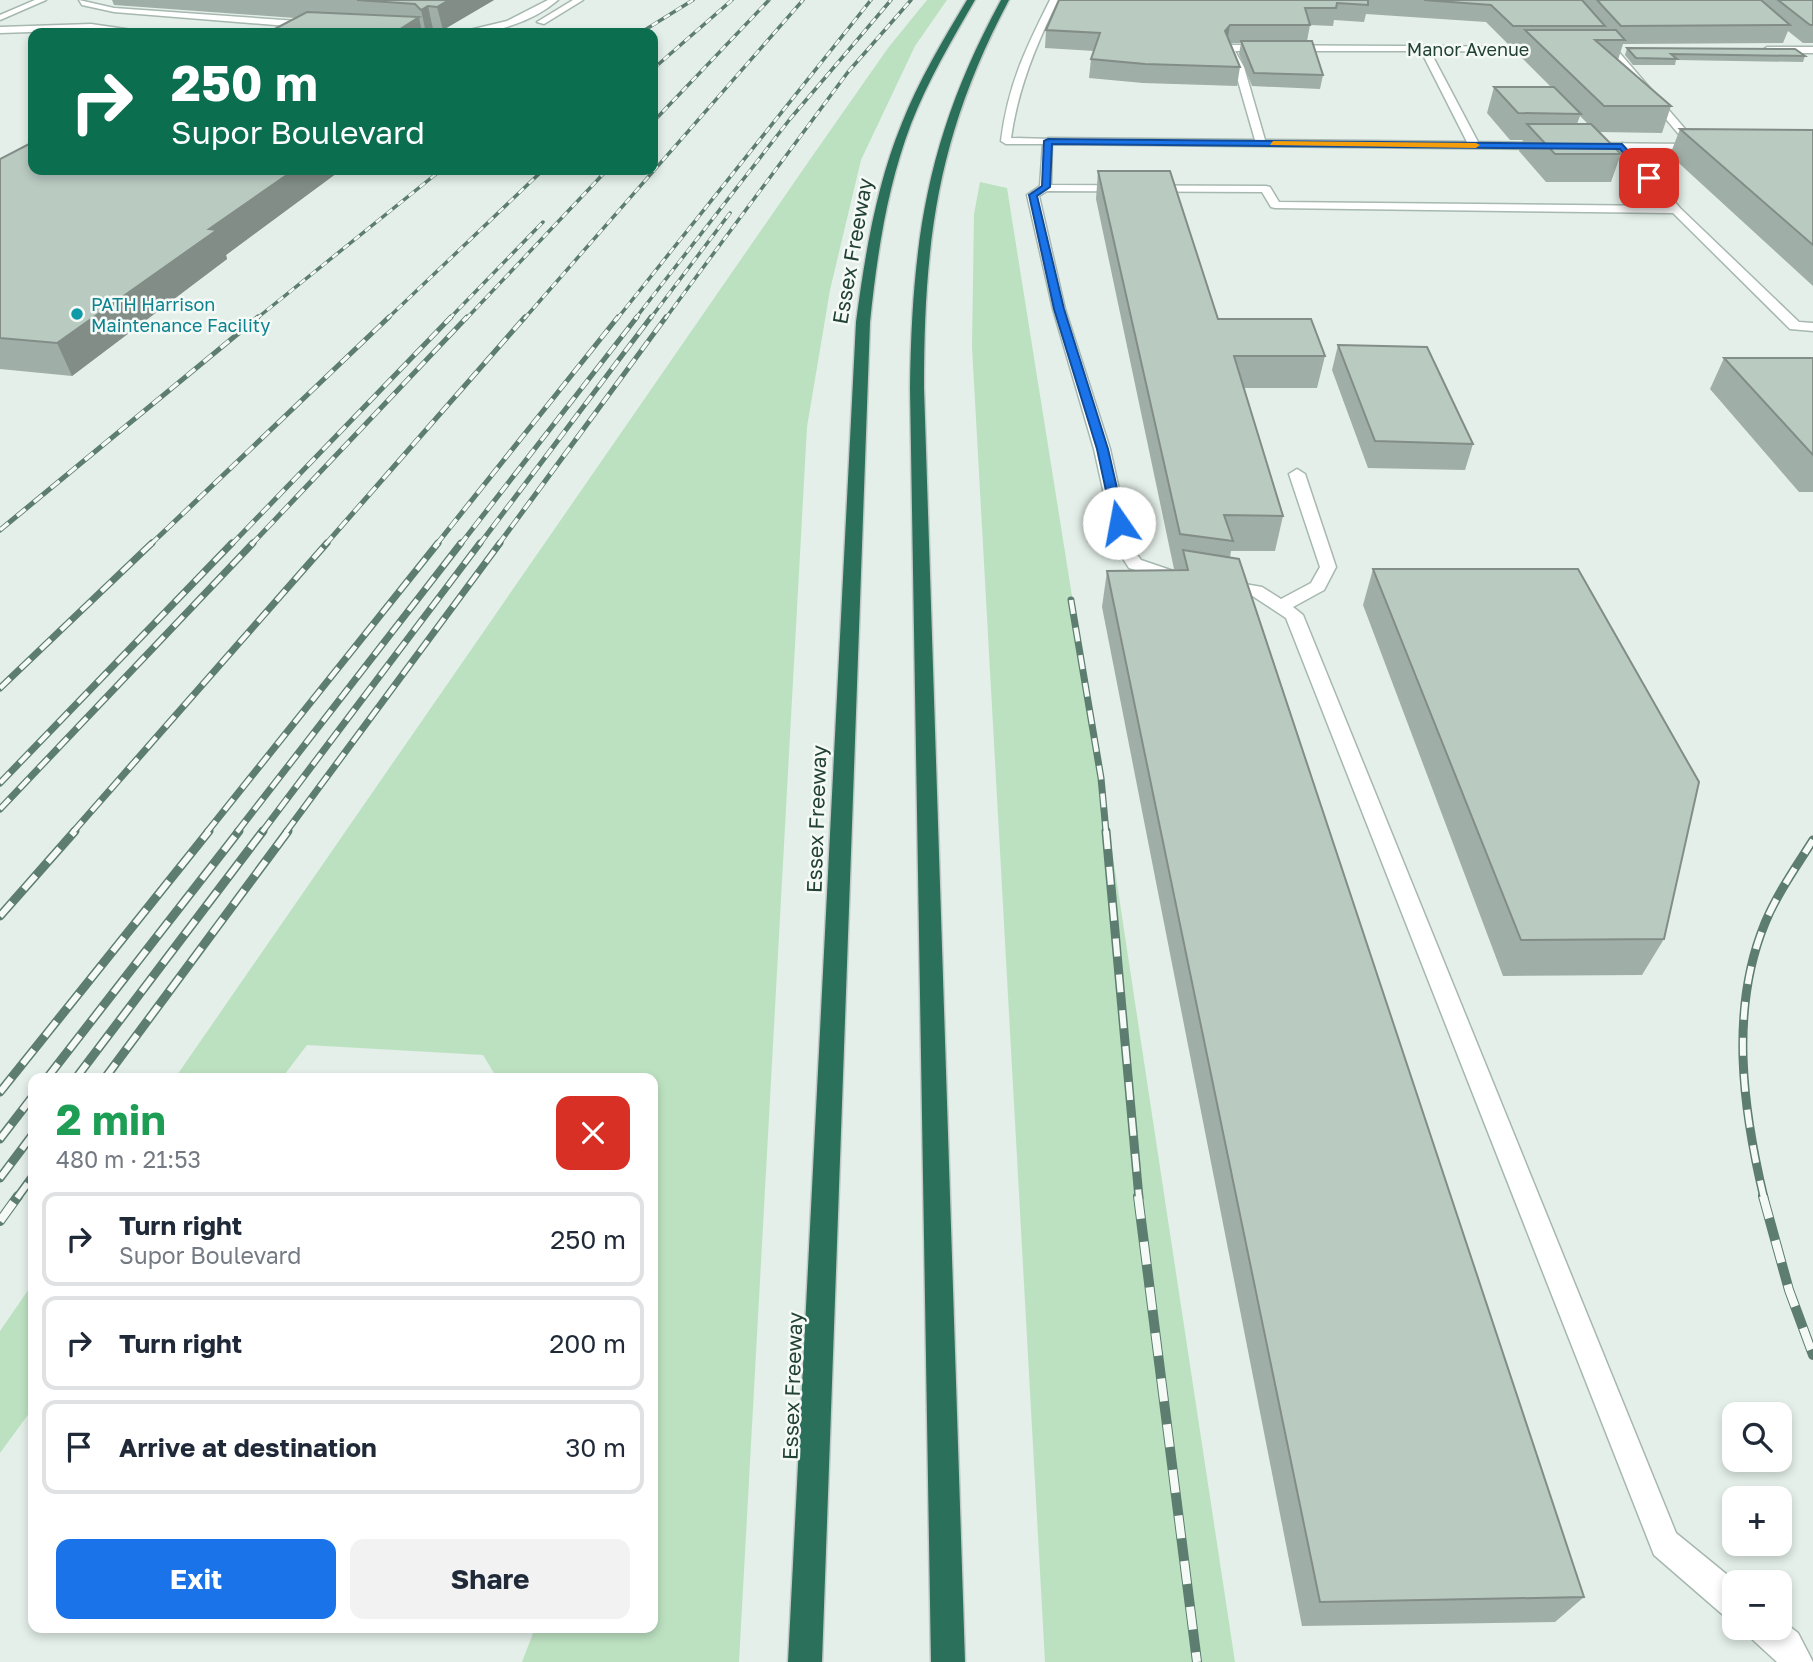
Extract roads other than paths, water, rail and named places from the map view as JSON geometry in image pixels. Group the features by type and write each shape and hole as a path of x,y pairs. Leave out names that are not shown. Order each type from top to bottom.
{"highway":[{"name":"Essex Freeway","path":"805,1662 863,322 878,222 900,142 927,79 971,0"},
{"path":"947,1662 917,388 918,307 928,209 947,131 969,70 1005,0"}],"street":[{"path":"0,18 42,0"},
{"path":"83,0 85,3 114,9 323,26"},
{"path":"498,28 554,0"},
{"path":"528,28 579,0"},
{"path":"1054,0 1030,48 1015,91 1006,141 1555,146"},
{"path":"1570,0 1695,147"},
{"path":"61,28 101,28"},
{"path":"0,30 28,29"},
{"path":"1791,42 1813,61"},
{"name":"Manor Avenue","path":"1261,144 1239,67 1229,48 1558,49"},
{"path":"1424,48 1474,145"},
{"path":"1598,49 1625,49"},
{"path":"1760,50 1813,50"},
{"path":"1046,187 1048,141"},
{"path":"1568,146 1708,147"},
{"path":"1622,146 1676,210 1795,326 1813,327"},
{"path":"1676,210 1275,205 1266,189 1046,187 1033,195 1059,309 1102,449 1124,548 1135,564 1200,582 1256,591 1294,615 1665,1544 1722,1592"},
{"path":"1281,607 1318,586 1328,567 1297,474"},
{"path":"1780,1640 1796,1662"}],"railway":[{"path":"648,28 693,0"},
{"path":"658,65 732,0"},
{"path":"658,117 769,0"},
{"path":"658,166 803,0"},
{"path":"617,319 871,0"},
{"path":"635,319 790,119 891,0"},
{"path":"665,319 848,72 911,0"},
{"path":"256,319 435,175"},
{"path":"387,319 538,175"},
{"path":"466,319 602,175"},
{"path":"524,319 650,175"},
{"path":"650,319 730,213"},
{"path":"449,319 543,222"},
{"path":"0,530 258,317"},
{"path":"150,545 389,317"},
{"path":"231,545 451,317"},
{"path":"251,545 467,317"},
{"path":"325,545 525,317"},
{"path":"436,545 618,317"},
{"path":"460,545 637,317"},
{"path":"479,545 651,317"},
{"path":"498,545 666,317"},
{"path":"0,688 152,543"},
{"path":"0,783 232,543"},
{"path":"0,809 253,543"},
{"path":"73,832 327,543"},
{"path":"207,832 438,543"},
{"path":"237,832 461,543"},
{"path":"262,832 480,543"},
{"path":"286,832 500,543"},
{"path":"1071,600 1101,778 1106,832"},
{"path":"0,916 75,831"},
{"path":"0,1092 209,831"},
{"path":"51,1073 239,831"},
{"path":"80,1073 263,831"},
{"path":"109,1073 288,831"},
{"path":"1106,831 1139,1198"},
{"path":"1764,1198 1750,1130 1743,1060 1747,990 1765,923 1781,891 1813,840"},
{"path":"0,1139 28,1103"},
{"path":"0,1178 28,1141"},
{"path":"17,1198 28,1183"},
{"path":"0,1221 18,1196"},
{"path":"1138,1196 1197,1662"},
{"path":"1763,1196 1789,1290 1813,1355"}],"place":[{"name":"PATH Harrison Maintenance Facility","path":"77,314"}]}
